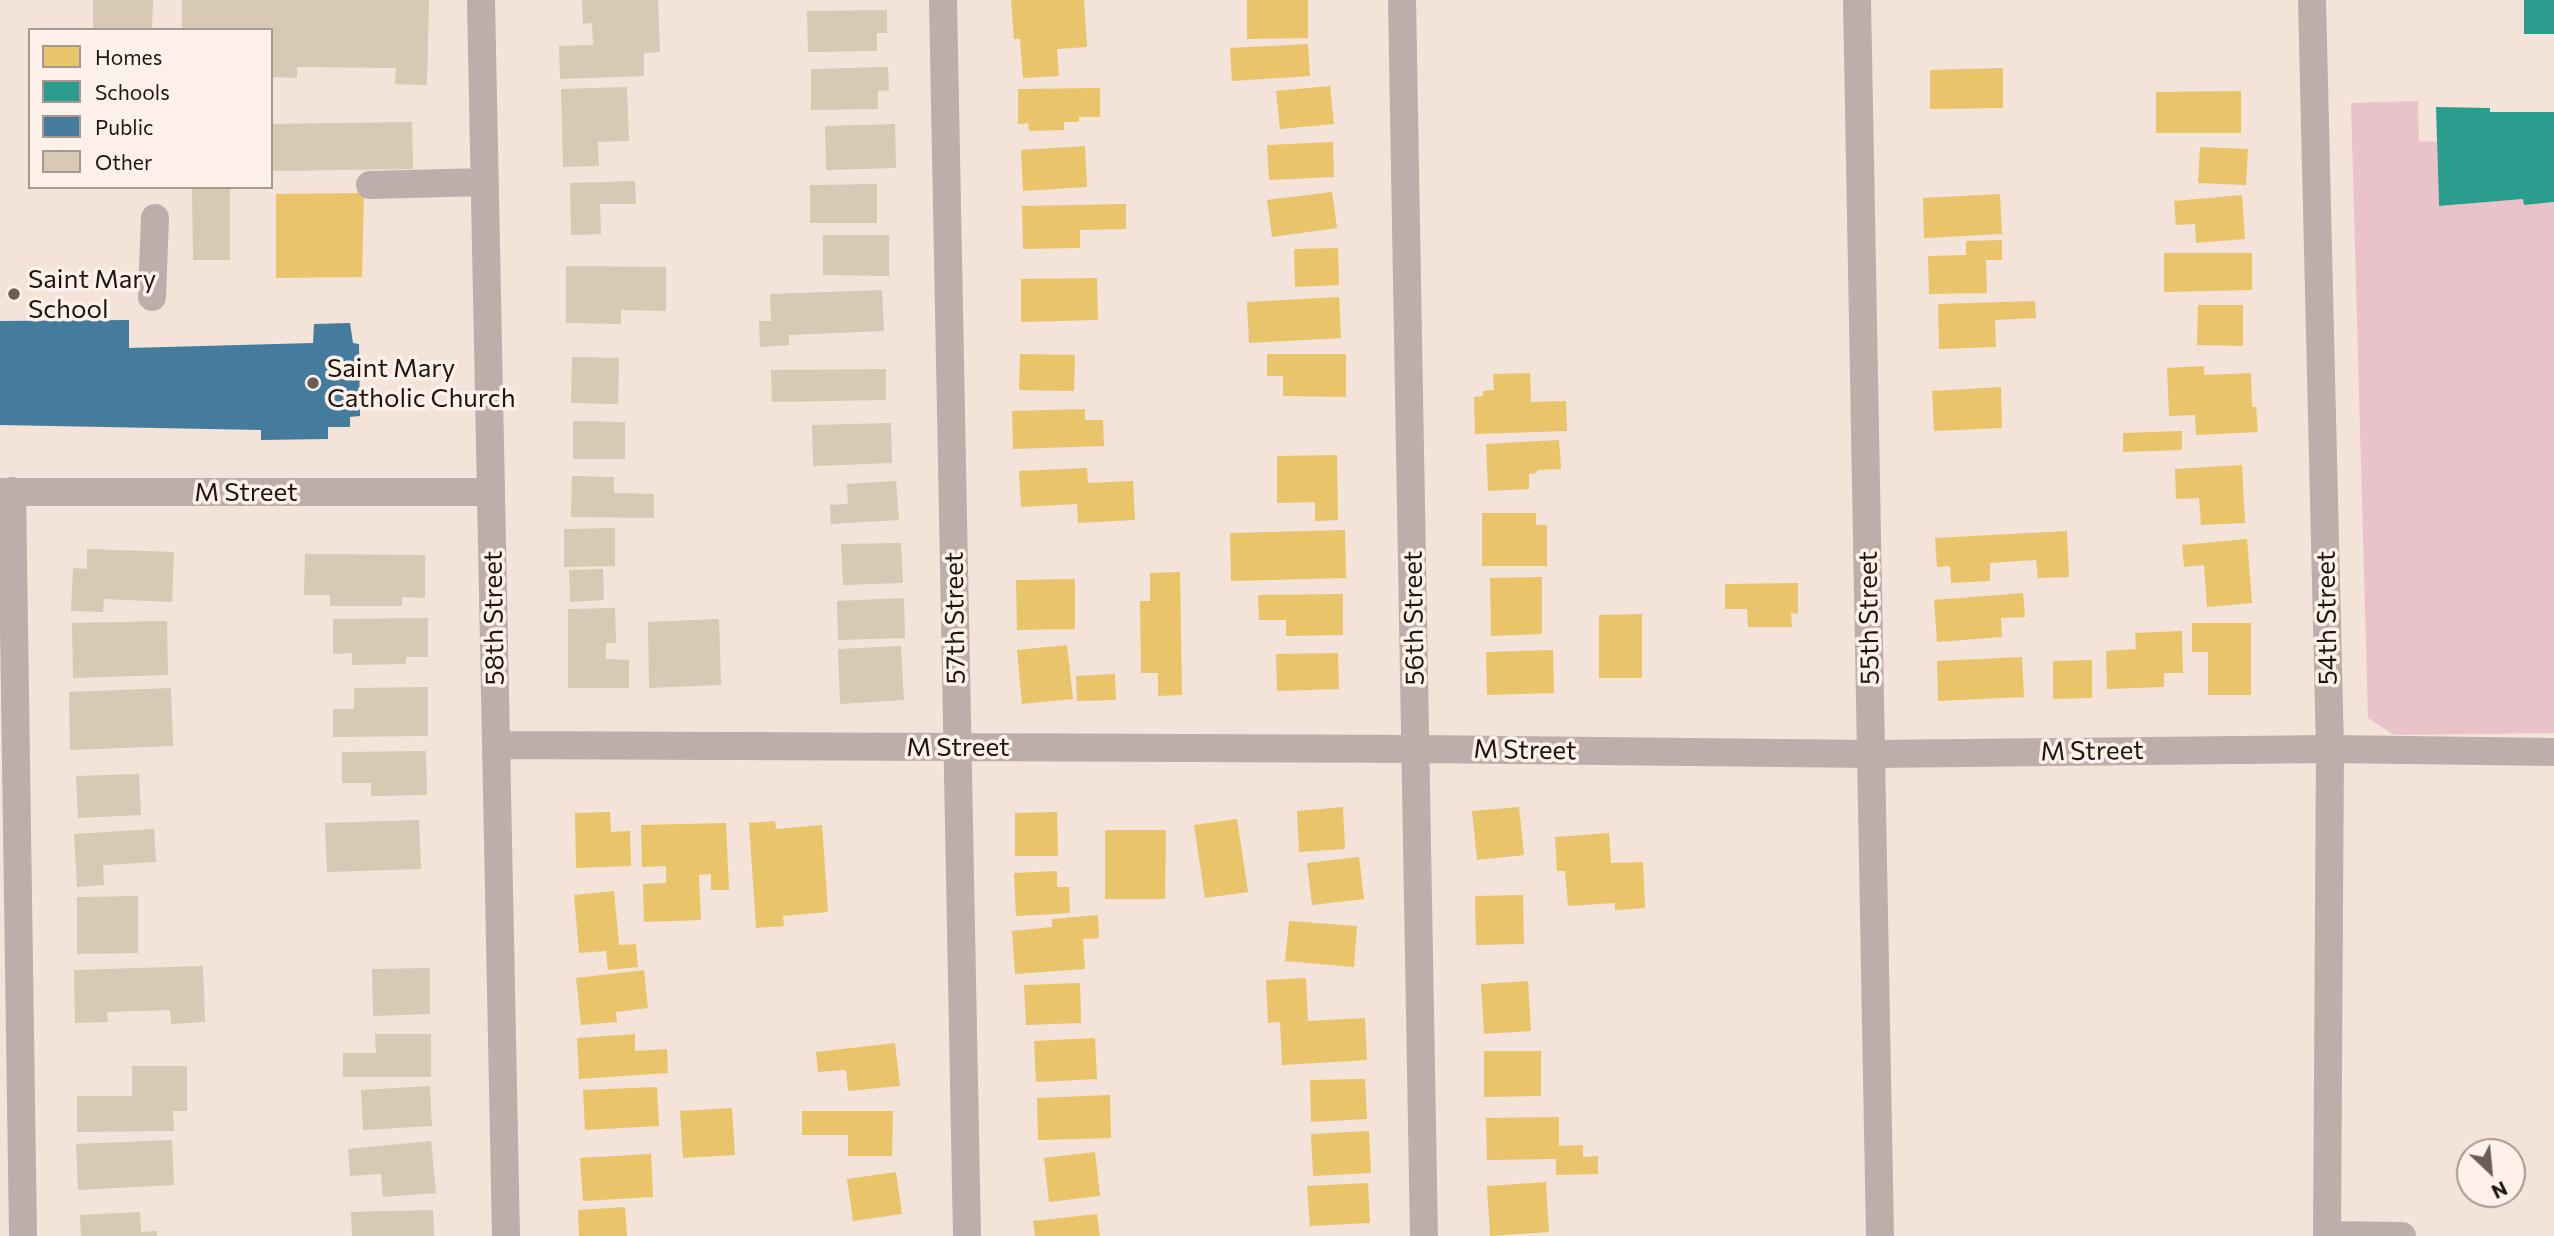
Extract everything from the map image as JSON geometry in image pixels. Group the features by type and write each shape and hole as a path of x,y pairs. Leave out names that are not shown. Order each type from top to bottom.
{"street":[{"name":"58th Street","path":"481,0 506,1236"},
{"name":"57th Street","path":"943,0 967,1236"},
{"name":"56th Street","path":"1402,0 1424,1236"},
{"name":"55th Street","path":"1857,0 1880,1236"},
{"name":"54th Street","path":"2312,0 2330,749 2327,1236"},
{"path":"370,185 485,182"},
{"path":"152,297 155,218"},
{"path":"6,491 23,1236"},
{"name":"M Street","path":"6,491 491,492"},
{"name":"M Street","path":"496,745 1417,748 1872,754 2330,749 2554,752"},
{"path":"2327,1236 2402,1236"}],"shaded area":[{"path":"2418,101 2419,141 2437,142 2439,206 2523,199 2524,205 2554,202 2554,733 2394,735 2368,718 2351,103"}],"building: Homes":[{"path":"1011,0 1084,0 1087,47 1057,49 1059,76 1023,78 1020,39 1014,39"},
{"path":"1247,0 1308,0 1308,38 1247,39"},
{"path":"1308,44 1310,76 1232,81 1230,48"},
{"path":"2003,68 2003,108 1930,109 1930,70"},
{"path":"1330,86 1334,124 1280,129 1276,91"},
{"path":"1100,88 1100,117 1079,117 1079,122 1064,122 1064,130 1029,131 1028,123 1018,124 1018,89"},
{"path":"2241,91 2241,133 2156,133 2156,92"},
{"path":"1333,142 1334,177 1269,180 1267,145"},
{"path":"1085,146 1087,187 1023,191 1021,150"},
{"path":"2200,147 2248,149 2246,185 2198,183"},
{"path":"1332,192 1337,228 1272,237 1267,200"},
{"path":"364,193 362,277 276,278 276,194"},
{"path":"2000,194 2002,234 1924,238 1923,198"},
{"path":"2242,195 2245,239 2196,243 2195,224 2176,225 2174,201"},
{"path":"1126,204 1126,229 1080,230 1080,248 1023,249 1022,206"},
{"path":"2002,240 2002,260 1986,260 1987,293 1929,294 1928,256 1966,255 1966,241"},
{"path":"1338,248 1339,285 1295,287 1294,249"},
{"path":"2164,253 2252,253 2252,290 2164,292"},
{"path":"1097,278 1098,320 1021,322 1021,279"},
{"path":"1339,297 1341,338 1249,343 1247,302"},
{"path":"2035,301 2036,318 1995,320 1996,347 1939,349 1938,304"},
{"path":"2198,305 2243,305 2243,346 2197,345"},
{"path":"1020,354 1075,355 1074,391 1019,390"},
{"path":"1267,354 1346,354 1346,397 1283,396 1283,376 1267,376"},
{"path":"2204,366 2204,375 2251,373 2252,407 2256,407 2258,432 2196,435 2195,415 2169,416 2167,368"},
{"path":"1530,373 1531,402 1566,401 1567,431 1475,434 1474,397 1483,396 1483,391 1494,390 1493,374"},
{"path":"2001,387 2002,428 1934,431 1932,391"},
{"path":"1085,409 1085,420 1103,420 1104,446 1013,449 1012,411"},
{"path":"2182,431 2182,450 2123,452 2123,433"},
{"path":"1559,440 1561,469 1537,470 1537,473 1529,474 1529,489 1488,491 1486,444"},
{"path":"1337,455 1338,520 1315,521 1315,502 1277,503 1277,456"},
{"path":"2242,465 2245,523 2201,525 2199,498 2176,499 2175,469"},
{"path":"1087,468 1088,483 1133,481 1135,520 1078,523 1077,504 1021,507 1019,471"},
{"path":"1482,513 1536,513 1536,525 1547,525 1547,566 1482,566"},
{"path":"1345,530 1346,578 1231,581 1230,533"},
{"path":"2067,531 2069,577 2038,578 2036,560 1990,563 1990,581 1951,583 1950,566 1937,567 1935,538"},
{"path":"2247,539 2252,603 2207,607 2204,565 2184,567 2182,545"},
{"path":"1180,572 1182,695 1158,696 1158,673 1141,673 1140,601 1150,601 1150,573"},
{"path":"1542,577 1542,634 1491,636 1490,578"},
{"path":"1075,579 1075,629 1017,630 1016,580"},
{"path":"1798,583 1798,614 1791,613 1792,627 1748,627 1747,609 1725,609 1725,584"},
{"path":"2023,593 2025,617 2001,618 2002,637 1937,642 1934,600"},
{"path":"1343,594 1343,635 1286,636 1286,620 1259,620 1258,595"},
{"path":"1642,614 1642,678 1599,678 1599,615"},
{"path":"2192,623 2251,623 2251,695 2208,695 2208,652 2192,652"},
{"path":"2182,631 2183,673 2164,673 2164,687 2107,689 2106,651 2136,649 2135,633"},
{"path":"1067,645 1073,699 1022,704 1017,650"},
{"path":"1553,650 1554,693 1487,695 1486,652"},
{"path":"1338,653 1339,689 1277,691 1276,654"},
{"path":"2022,657 2024,697 1938,701 1937,661"},
{"path":"2092,660 2092,698 2053,699 2053,661"},
{"path":"1115,674 1116,700 1077,701 1076,676"},
{"path":"1343,807 1345,849 1299,852 1297,811"},
{"path":"1519,807 1524,855 1477,860 1472,811"},
{"path":"610,812 611,832 630,831 631,866 576,868 575,813"},
{"path":"1057,812 1058,856 1015,856 1015,813"},
{"path":"1237,819 1248,892 1205,898 1194,825"},
{"path":"775,821 776,829 822,825 828,912 783,916 784,926 756,928 749,823"},
{"path":"726,823 729,890 711,890 711,874 699,875 701,920 644,922 643,884 666,883 666,866 642,867 641,825"},
{"path":"1105,830 1166,830 1165,899 1105,899"},
{"path":"1609,833 1611,863 1643,862 1645,908 1615,910 1615,903 1568,906 1565,871 1557,871 1555,837"},
{"path":"1359,857 1364,899 1312,905 1307,863"},
{"path":"1057,871 1057,887 1069,887 1070,913 1016,916 1014,873"},
{"path":"614,891 619,945 636,944 638,967 608,970 606,951 579,953 574,895"},
{"path":"1523,895 1524,944 1476,945 1475,896"},
{"path":"1098,915 1099,938 1083,939 1085,969 1015,974 1012,931 1052,927 1052,919"},
{"path":"1289,921 1357,926 1354,967 1285,961"},
{"path":"644,970 648,1008 616,1012 617,1022 581,1025 576,978"},
{"path":"1306,978 1308,1021 1365,1018 1367,1060 1282,1065 1280,1022 1268,1023 1266,980"},
{"path":"1528,981 1531,1031 1484,1034 1481,984"},
{"path":"1080,983 1081,1023 1026,1025 1024,985"},
{"path":"635,1034 635,1051 667,1049 668,1073 579,1079 577,1038"},
{"path":"1095,1038 1097,1079 1036,1082 1034,1041"},
{"path":"895,1043 900,1086 848,1091 846,1070 818,1072 816,1052"},
{"path":"1484,1051 1541,1051 1541,1096 1484,1097"},
{"path":"1365,1079 1367,1119 1311,1122 1310,1080"},
{"path":"657,1087 659,1126 585,1130 583,1090"},
{"path":"1110,1095 1111,1138 1038,1140 1037,1098"},
{"path":"732,1108 735,1155 683,1158 680,1111"},
{"path":"802,1111 893,1111 892,1156 848,1156 848,1135 802,1135"},
{"path":"1559,1117 1559,1146 1583,1145 1583,1157 1598,1156 1598,1174 1556,1175 1556,1159 1487,1160 1486,1118"},
{"path":"1369,1131 1371,1173 1313,1176 1311,1134"},
{"path":"1095,1152 1100,1196 1049,1202 1044,1158"},
{"path":"651,1154 653,1197 583,1201 580,1158"},
{"path":"896,1172 902,1214 853,1221 847,1179"},
{"path":"1546,1182 1549,1232 1490,1236 1487,1186"},
{"path":"1368,1183 1370,1223 1310,1226 1307,1186"},
{"path":"625,1207 627,1236 579,1236 578,1210"},
{"path":"1097,1214 1100,1236 1035,1236 1033,1221"}],"building: Schools":[{"path":"2524,0 2554,0 2554,34 2524,34"},
{"path":"2436,107 2490,108 2490,112 2554,112 2554,202 2524,205 2523,199 2439,206"}],"building: Public":[{"path":"129,320 129,348 313,343 314,324 350,323 353,343 359,344 360,416 350,417 350,427 328,427 328,439 261,440 261,430 0,425 0,321"}],"building: Other":[{"path":"93,0 153,0 152,28 93,28"},
{"path":"182,0 429,0 427,85 395,84 396,68 297,67 297,78 273,77 273,28 182,28"},
{"path":"582,0 658,0 660,52 644,53 644,76 560,79 559,46 593,45 592,23 583,24"},
{"path":"887,10 887,33 877,33 877,51 808,52 807,11"},
{"path":"888,67 889,90 878,91 878,109 811,110 811,69"},
{"path":"627,87 629,141 598,142 599,166 563,167 561,89"},
{"path":"412,122 413,169 273,171 273,124"},
{"path":"895,124 896,168 826,170 825,126"},
{"path":"635,181 636,204 600,204 601,234 571,235 570,183"},
{"path":"877,184 877,223 810,223 810,185"},
{"path":"192,189 230,189 230,260 193,260"},
{"path":"823,235 889,235 889,276 823,275"},
{"path":"566,266 666,267 666,311 621,310 621,324 566,323"},
{"path":"882,290 884,331 789,335 789,345 760,347 759,321 771,321 770,294"},
{"path":"572,357 619,358 618,404 571,403"},
{"path":"886,369 886,400 772,402 771,370"},
{"path":"573,421 625,422 625,459 573,459"},
{"path":"891,423 892,463 813,466 812,425"},
{"path":"572,476 614,477 614,493 654,494 654,518 571,517"},
{"path":"896,481 899,520 831,524 830,505 848,504 847,484"},
{"path":"615,528 615,566 564,567 564,529"},
{"path":"901,543 903,583 843,585 841,544"},
{"path":"87,549 174,552 172,602 104,599 103,612 71,611 73,568 87,569"},
{"path":"305,554 425,555 425,598 402,597 402,606 330,606 330,595 304,595"},
{"path":"603,569 604,600 570,602 569,570"},
{"path":"904,598 905,638 838,640 837,601"},
{"path":"615,608 616,643 606,643 606,659 629,660 629,688 568,688 568,609"},
{"path":"428,618 428,657 406,657 406,664 352,665 352,653 333,654 333,619"},
{"path":"719,619 721,685 649,688 648,622"},
{"path":"167,621 168,675 73,678 72,623"},
{"path":"901,646 904,700 840,704 838,649"},
{"path":"428,687 428,736 333,737 333,709 354,709 354,688"},
{"path":"171,688 173,746 70,750 69,692"},
{"path":"426,751 427,795 371,796 371,783 342,783 342,752"},
{"path":"139,774 141,815 78,818 76,776"},
{"path":"419,820 421,869 327,872 325,823"},
{"path":"154,829 156,862 103,865 104,885 77,887 74,834"},
{"path":"138,896 138,953 77,954 77,897"},
{"path":"203,966 205,1022 171,1024 170,1010 107,1012 108,1022 75,1023 74,970"},
{"path":"430,968 430,1014 373,1016 372,969"},
{"path":"375,1034 431,1034 431,1077 343,1077 343,1053 376,1053"},
{"path":"132,1066 187,1066 187,1111 173,1111 174,1131 77,1132 77,1096 132,1096"},
{"path":"430,1086 432,1126 363,1130 361,1090"},
{"path":"172,1140 174,1185 78,1190 76,1144"},
{"path":"431,1141 436,1193 383,1197 381,1174 350,1176 348,1149"},
{"path":"433,1210 434,1236 352,1236 351,1212"},
{"path":"140,1212 141,1232 157,1231 157,1236 81,1236 80,1215"}],"place":[{"name":"Saint Mary School","path":"14,294"},
{"name":"Saint Mary Catholic Church","path":"313,383"}]}
